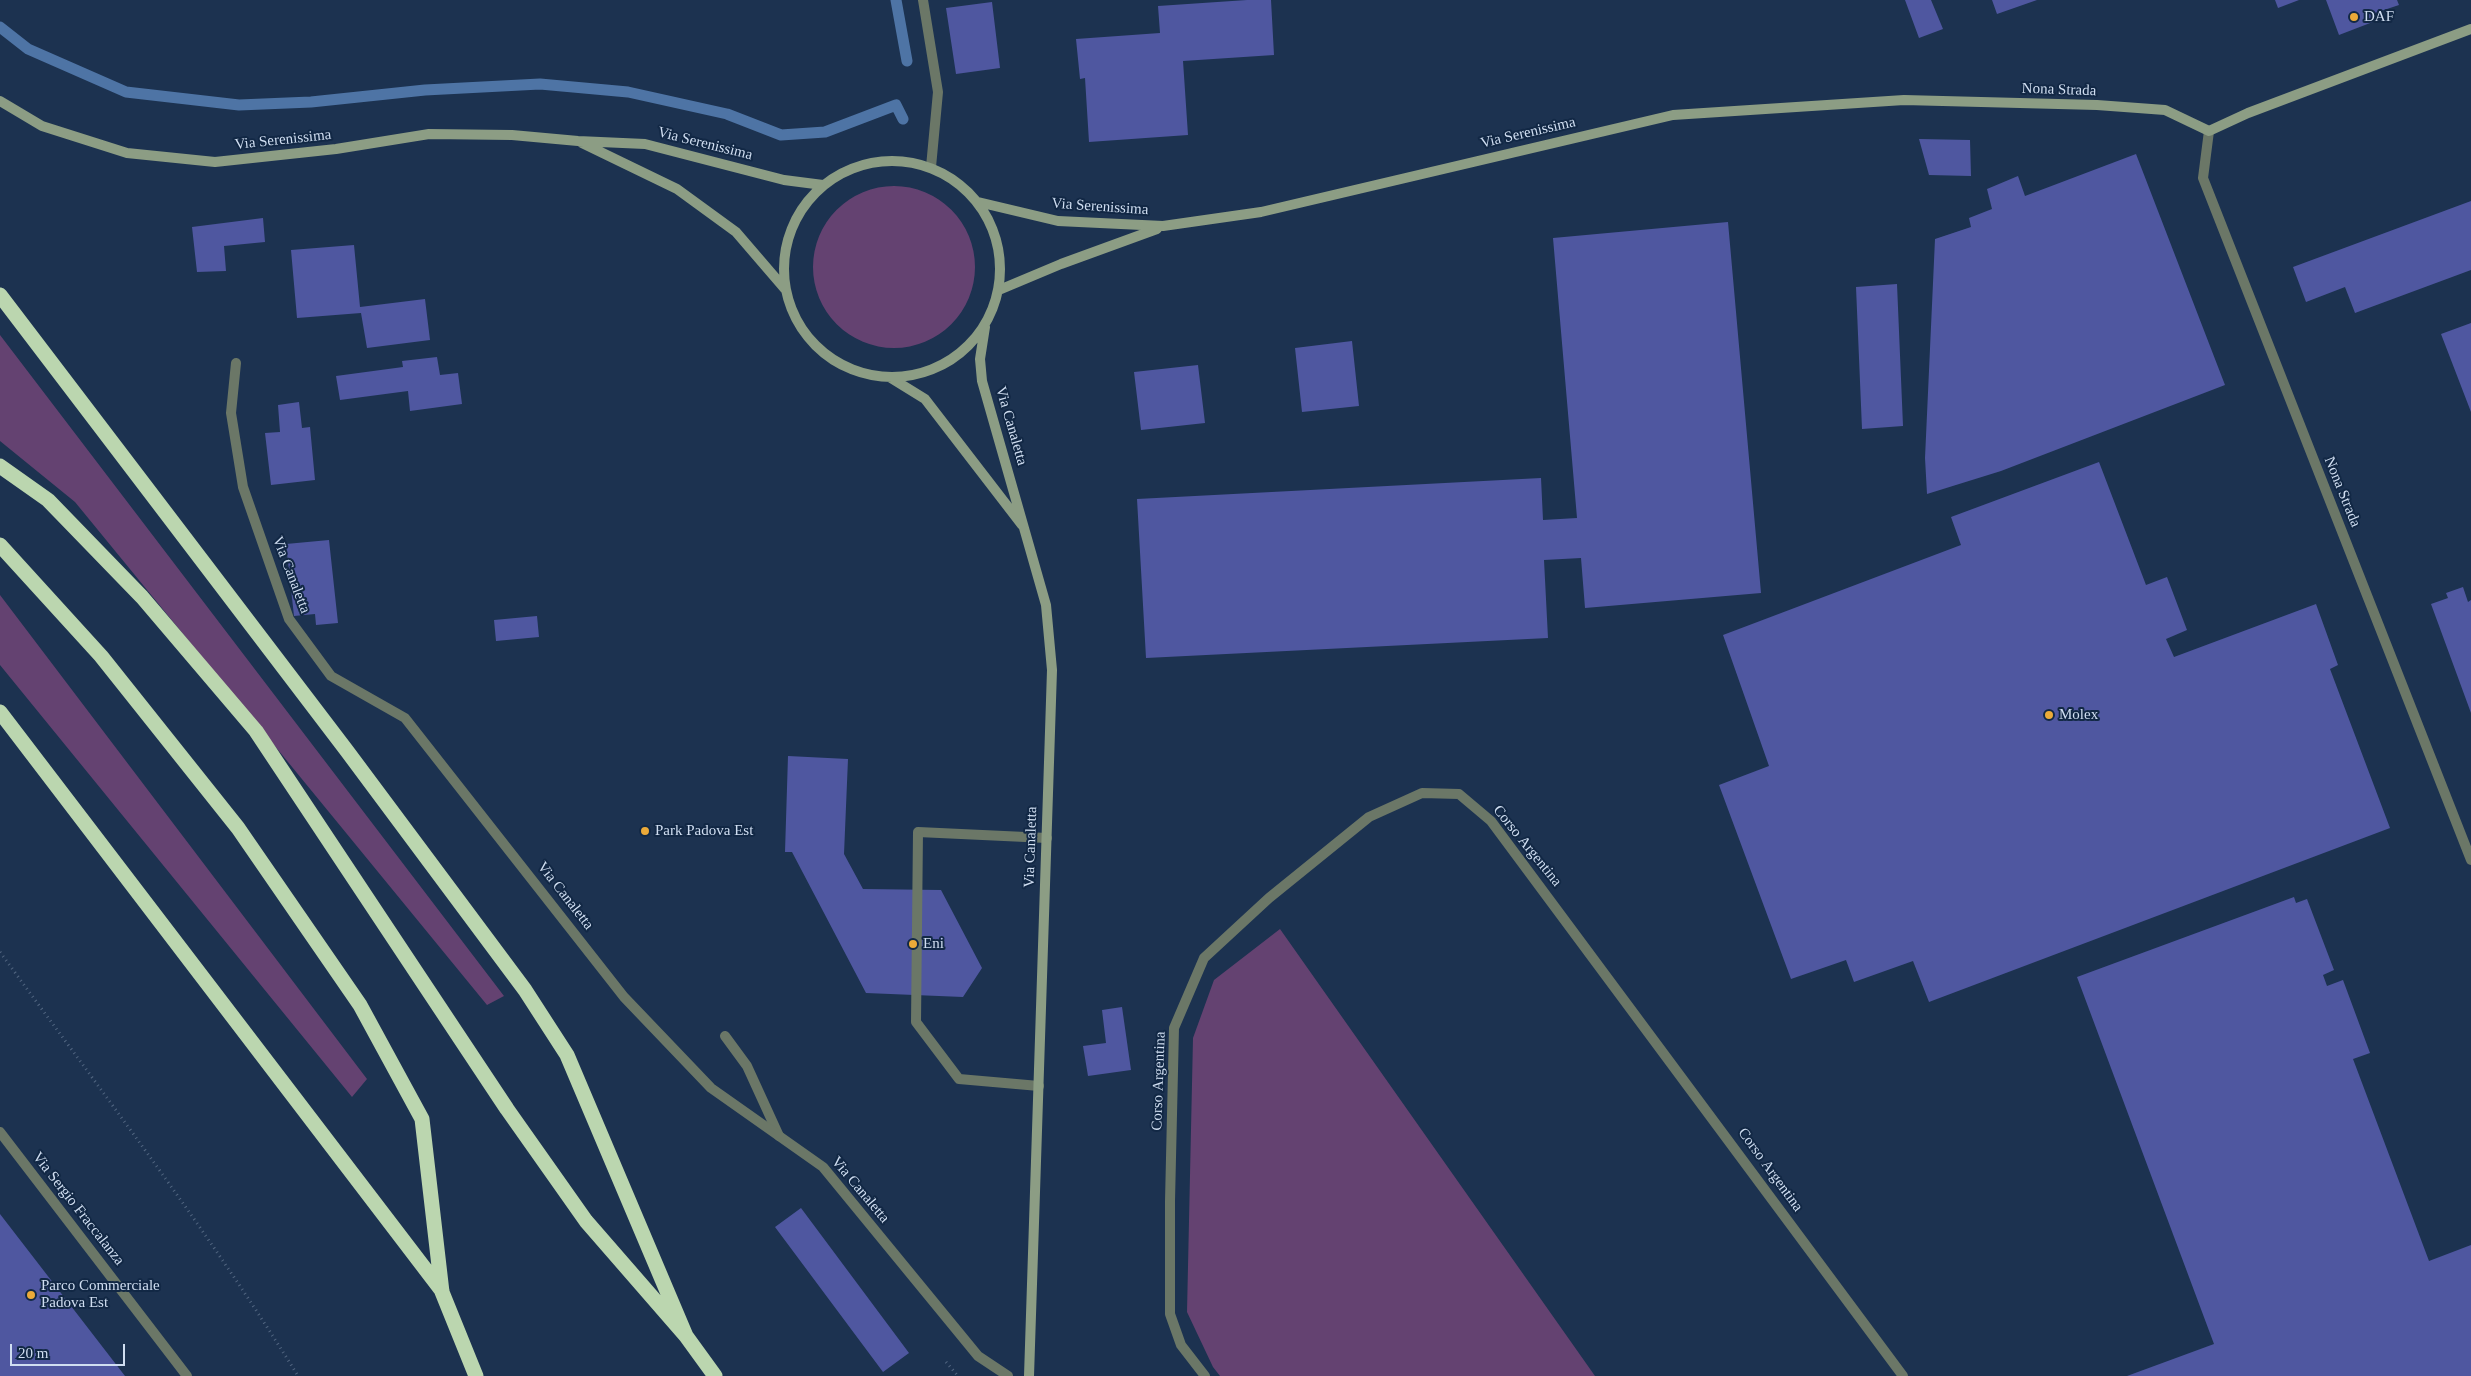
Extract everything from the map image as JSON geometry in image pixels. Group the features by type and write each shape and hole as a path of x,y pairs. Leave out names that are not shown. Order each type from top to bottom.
{"highway":[{"path":"0,294 348,752 525,990 567,1056 686,1336"},
{"path":"0,466 48,500 142,597 256,730 507,1109 586,1221 686,1336 715,1376"},
{"path":"0,545 101,656 238,828 360,1005 422,1119 442,1292"},
{"path":"0,712 442,1292 476,1376"}],"street":[{"path":"923,0 938,92 931,167"},
{"path":"2208,131 2248,113 2471,30"},
{"name":"Nona Strada","path":"1904,100 2165,110 2208,131 2203,178 2471,860"},
{"name":"Via Serenissima","path":"978,202 993,229 998,251 999,290 985,327 961,354 928,372 891,378 854,372 822,353 798,324 785,289 783,260 790,232 803,206 823,185 856,166 894,160 931,167 978,202 1058,221 1163,226 1261,212 1673,115 1904,100"},
{"name":"Via Serenissima","path":"0,101 42,126 127,153 216,162 336,149 429,134 512,135 578,141 645,144 784,180 823,185"},
{"name":"Via Serenissima","path":"578,141 676,189 692,200 736,232 785,289"},
{"name":"Via Serenissima","path":"999,290 1061,264 1163,226"},
{"name":"Via Canaletta","path":"985,327 980,359 982,381 1046,605 1052,670 1029,1376"},
{"name":"Via Canaletta","path":"236,363 231,413 243,487 289,619 331,676 406,718 624,996 711,1088 823,1168 978,1356 1008,1376"},
{"name":"Via Canaletta","path":"891,378 925,399 1026,531"},
{"name":"Corso Argentina","path":"1205,1376 1181,1345 1170,1314 1170,1201 1174,1028 1204,958 1269,898 1369,817 1422,793 1459,794 1491,820 1903,1376"},
{"path":"1039,1086 959,1079 916,1022 918,832 1047,838"},
{"path":"725,1036 747,1066 779,1136"},
{"name":"Via Sergio Fraccalanza","path":"0,1132 187,1376"}],"path":[{"path":"0,952 184,1203 259,1313 298,1376"}],"shaded area":[{"path":"902,186 918,189 932,195 946,204 957,215 972,243 975,267 974,283 966,305 957,319 946,330 918,345 886,348 870,345 856,339 842,330 831,319 816,291 813,259 816,243 822,229 831,215 842,204 870,189"},
{"path":"0,335 504,996 487,1005 75,502 0,441"},
{"path":"0,595 367,1079 352,1097 0,665"},
{"path":"1280,929 1595,1376 1220,1376 1213,1367 1187,1312 1193,1038 1214,980"}],"building":[{"path":"1271,0 1274,55 1183,61 1188,135 1089,142 1085,78 1080,79 1076,39 1160,33 1158,6"},
{"path":"1905,0 1931,0 1943,29 1919,38"},
{"path":"1992,0 2037,0 1997,14"},
{"path":"2275,0 2299,0 2278,8"},
{"name":"DAF","path":"2326,0 2397,0 2399,5 2375,13 2378,20 2339,35"},
{"path":"992,2 1000,68 956,74 946,8"},
{"path":"1919,139 1970,140 1971,176 1929,175"},
{"path":"2136,154 2225,385 2001,471 1927,494 1925,458 1935,239 1971,227 1969,218 1992,209 1987,189 2018,176 2025,196"},
{"path":"2471,201 2471,270 2355,313 2345,287 2306,302 2293,267"},
{"path":"263,218 265,242 224,246 226,271 197,272 192,227"},
{"path":"1728,222 1761,593 1585,608 1581,558 1544,560 1548,638 1146,658 1137,499 1541,478 1543,520 1577,518 1553,238"},
{"path":"354,245 360,307 425,299 430,340 367,348 361,313 297,318 291,250"},
{"path":"1897,284 1903,426 1862,429 1856,287"},
{"path":"2471,323 2471,412 2441,334"},
{"path":"1352,341 1359,406 1302,412 1295,348"},
{"path":"437,357 440,375 458,373 462,404 410,411 408,391 340,400 336,376 403,367 402,361"},
{"path":"1198,365 1205,423 1141,430 1134,372"},
{"path":"299,402 302,428 310,427 315,480 271,485 265,433 280,432 278,405"},
{"name":"Molex","path":"2099,462 2146,585 2167,577 2187,630 2166,639 2174,657 2316,604 2338,665 2330,669 2390,828 1929,1002 1913,961 1854,982 1846,960 1791,979 1719,785 1769,766 1723,635 1961,545 1951,517"},
{"path":"329,540 338,623 316,625 315,614 294,616 286,544"},
{"path":"2463,587 2468,602 2471,600 2471,713 2431,604 2448,598 2446,593"},
{"path":"537,616 539,637 496,641 494,620"},
{"path":"788,756 848,759 844,854 863,889 941,890 982,968 963,997 866,993 792,852 785,852"},
{"path":"2294,897 2296,903 2307,899 2334,970 2323,975 2327,986 2343,980 2370,1053 2353,1059 2429,1261 2471,1245 2471,1376 2127,1376 2214,1344 2077,977"},
{"path":"1122,1007 1131,1070 1088,1076 1083,1046 1106,1043 1102,1010"},
{"path":"801,1208 909,1353 883,1372 775,1227"},
{"name":"Parco Commerciale Padova Est","path":"0,1214 125,1376 0,1376"}],"waterway":[{"path":"896,0 907,61"},
{"path":"0,27 28,49 126,92 239,105 311,102 425,90 540,84 628,92 727,114 781,135 825,132 896,105 903,119"}],"place":[{"name":"DAF","path":"2354,17"},
{"name":"Molex","path":"2049,715"},
{"name":"Park Padova Est","path":"645,831"},
{"name":"Eni","path":"913,944"},
{"name":"Parco Commerciale Padova Est","path":"31,1295"}]}
